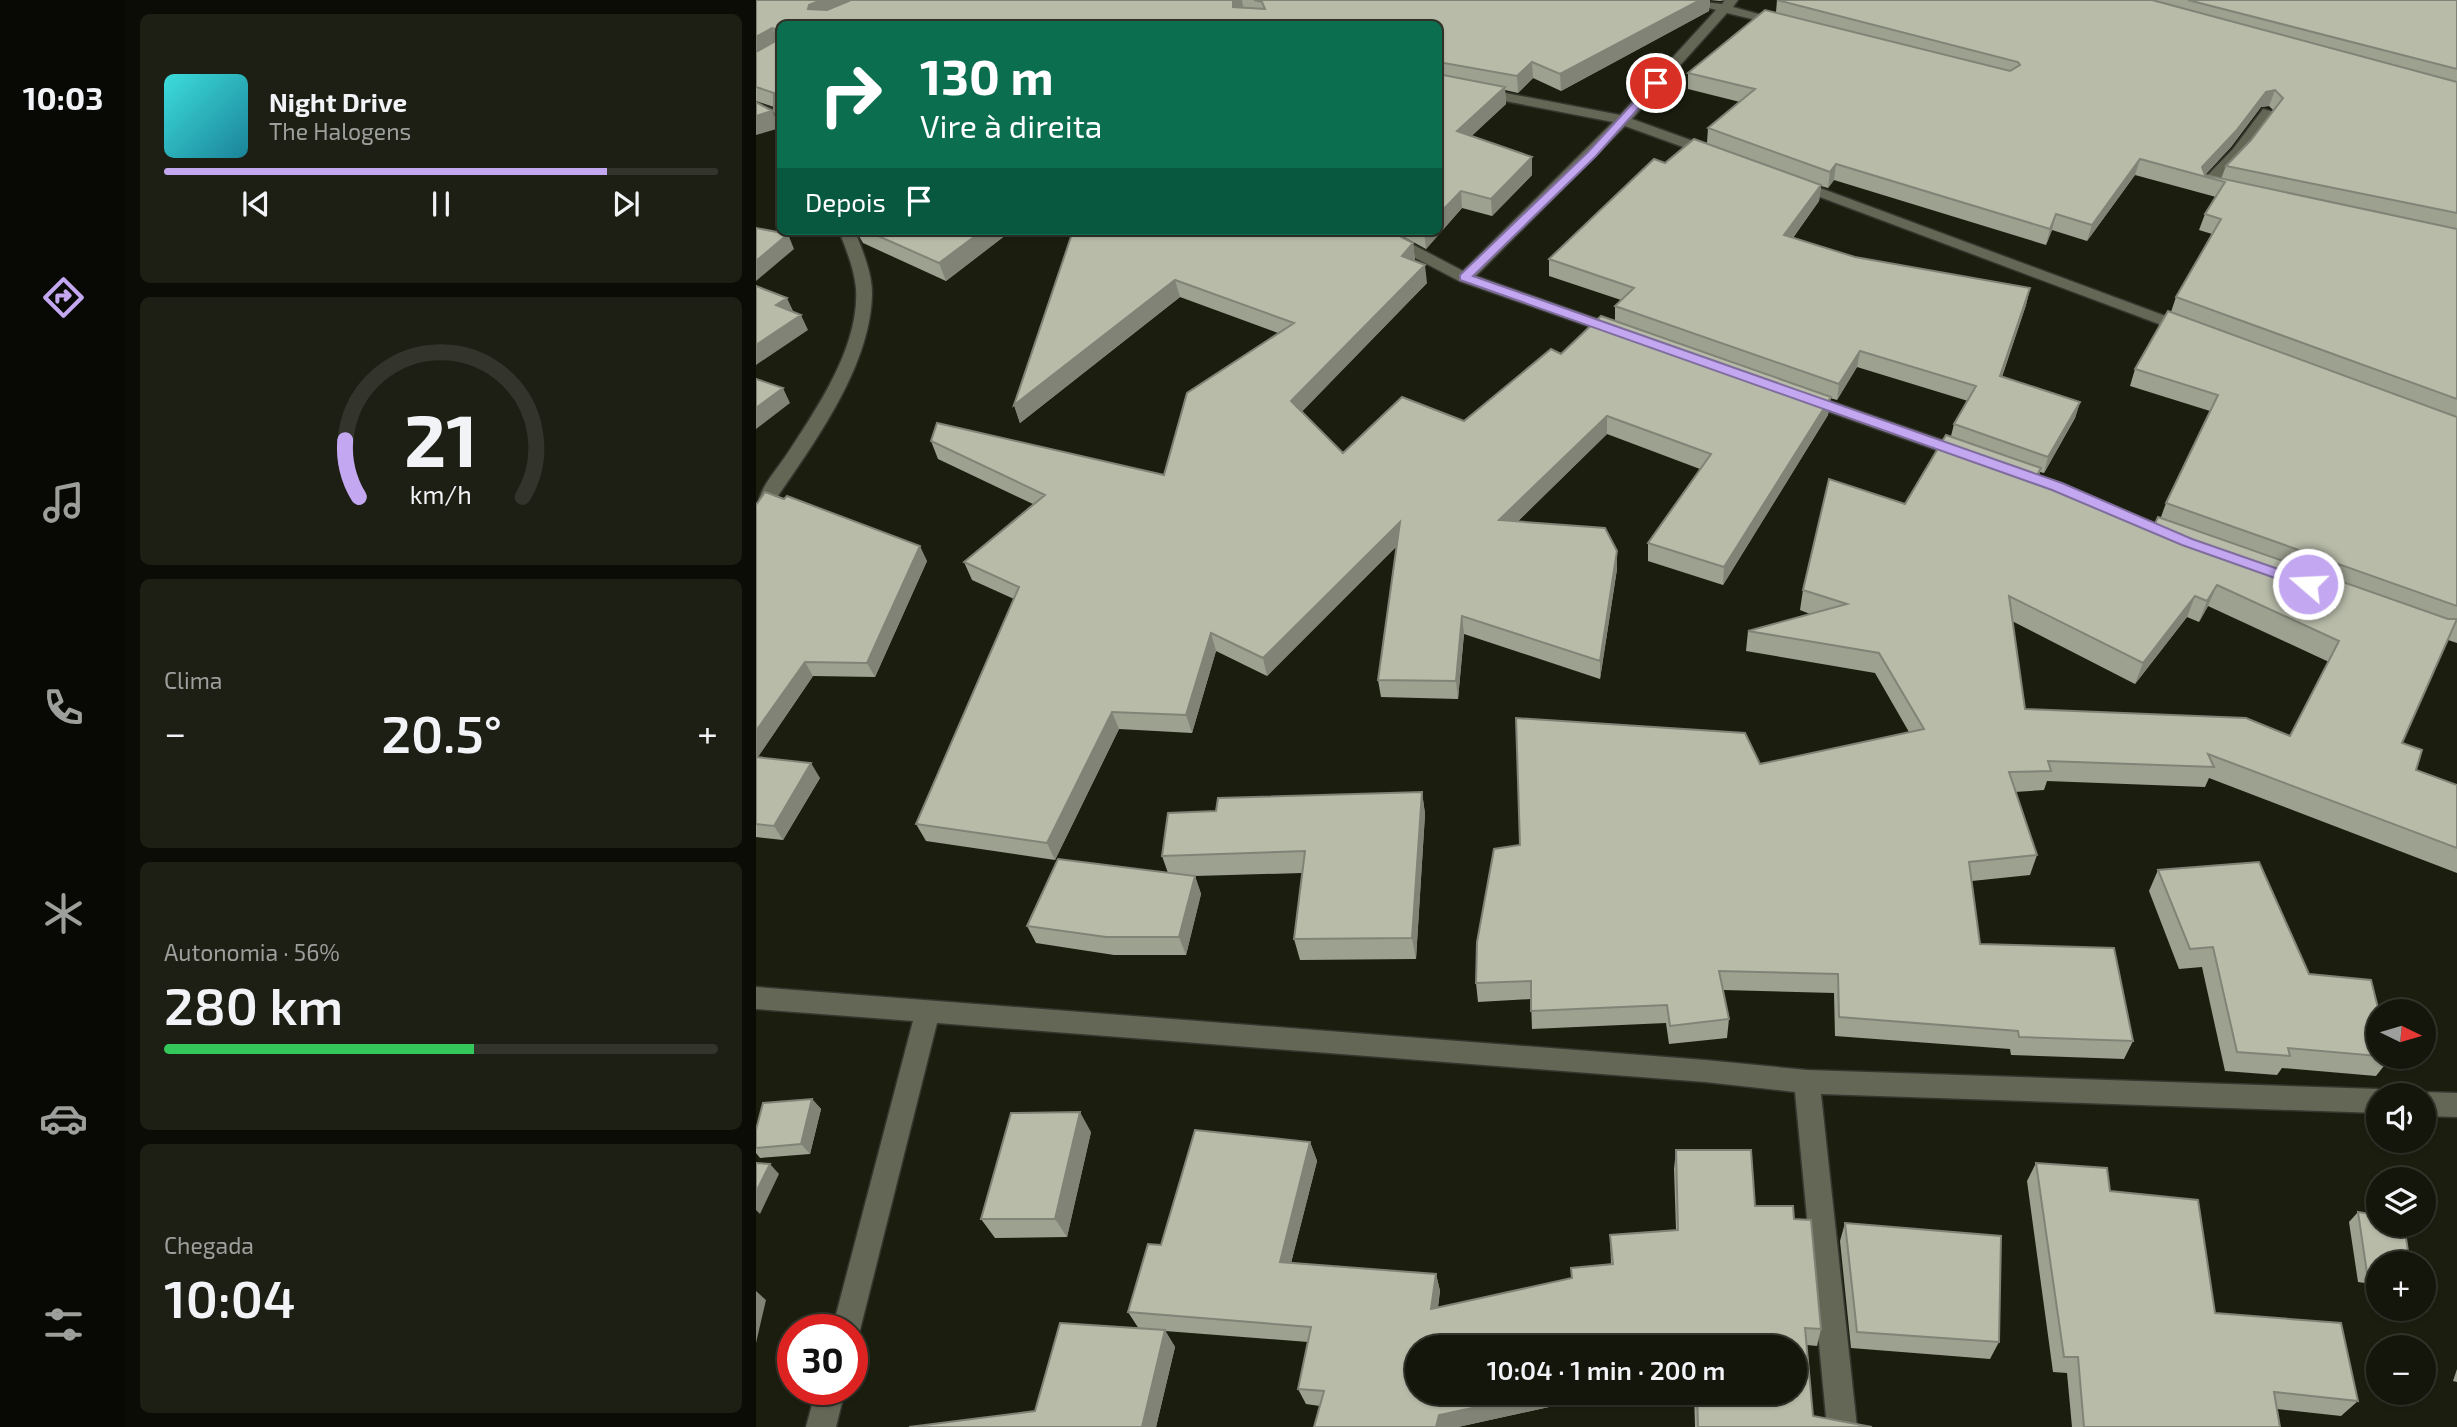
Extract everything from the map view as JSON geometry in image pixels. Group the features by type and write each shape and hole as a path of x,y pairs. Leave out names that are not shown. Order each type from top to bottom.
{"street":[{"path":"1690,0 1728,4 1805,29"},
{"path":"1465,278 1549,197 1728,4"},
{"path":"1442,85 1622,120 1726,158"},
{"path":"756,107 777,118"},
{"path":"2232,191 2205,186 2238,152 2268,112"},
{"path":"1777,176 2211,338"},
{"path":"756,514 802,445 845,367 863,318 865,290 848,235"},
{"path":"1383,235 1465,278 1646,341"},
{"path":"1788,392 1982,460"},
{"path":"756,998 1704,1071 1807,1082 2366,1101"},
{"path":"850,1314 928,1011"},
{"path":"1807,1082 1842,1427"},
{"path":"2436,1104 2457,1105"},
{"path":"821,1427 827,1405"}],"building":[{"path":"756,0 821,0 809,5 808,9 827,10 851,0 1233,0 1233,7 1265,9 1262,2 1254,0 1700,0 1560,74 1532,62 1517,76 1442,63 1442,21 777,21 777,110 774,111 774,93 756,87 756,52 774,42 775,29 756,37"},
{"path":"1777,0 2152,0 2457,82 2457,213 2226,166 2251,140 2283,98 2275,90 2266,92 2236,131 2202,167 2205,175 2457,229 2457,399 2176,297 2221,219 2205,214 2225,182 2140,159 2092,225 2056,214 2050,229 1836,164 1830,172 1708,128 1755,89 1688,73 1765,10 2010,71 2020,65 2018,62"},
{"path":"2188,0 2457,0 2457,69"},
{"path":"1442,75 1505,87 1457,131 1532,157 1491,199 1461,191 1442,211"},
{"path":"756,102 772,111 756,116"},
{"path":"1694,139 1821,185 1784,235 1855,257 2030,288 2000,376 2080,402 2048,457 1954,424 1976,386 1860,351 1839,384 1615,306 1634,288 1549,259 1654,159 1665,163"},
{"path":"756,228 777,232 777,235 787,235 756,261"},
{"path":"876,235 977,235 939,263"},
{"path":"1072,235 1398,235 1413,243 1402,256 1425,265 1291,401 1343,453 1402,397 1464,421 1551,349 1561,354 1601,316 1831,397 1724,567 1648,543 1711,454 1607,416 1499,520 1605,528 1617,551 1600,661 1462,616 1456,681 1378,680 1400,522 1263,658 1211,633 1186,715 1112,712 1047,843 916,824 1019,587 964,562 1045,495 931,441 937,423 1164,475 1187,393 1294,323 1175,280 1014,405"},
{"path":"756,286 787,298 776,305 801,315 756,345"},
{"path":"2168,311 2457,417 2457,606 2166,503 2218,395 2135,369"},
{"path":"756,379 783,388 756,408"},
{"path":"1946,435 2041,468 2036,477 2154,526 2158,517 2448,619 2457,619 2402,743 2422,750 2416,770 2457,785 2457,848 2208,754 2214,767 2048,761 2051,771 2009,772 2037,855 1969,862 1980,944 2114,948 2133,1041 2019,1037 2018,1031 1839,1017 1838,974 1719,971 1729,1019 1670,1026 1667,1005 1531,1011 1531,981 1476,983 1477,942 1494,849 1520,845 1516,718 1745,733 1760,764 1924,729 1879,653 1748,631 1847,604 1803,590 1829,479 1905,504","holes":["2217,585 2339,641 2290,736 2246,718 2025,709 2009,596 2143,663 2195,596 2207,601"]},
{"path":"765,492 784,499 787,496 920,546 867,663 805,662 756,731 756,505"},
{"path":"756,757 811,763 774,826 756,824"},
{"path":"1422,792 1412,938 1294,939 1305,851 1162,856 1168,813 1216,811 1218,798"},
{"path":"1058,859 1195,876 1179,937 1106,937 1027,926"},
{"path":"2259,862 2309,974 2371,980 2376,999 2366,999 2366,1055 2288,1048 2290,1056 2237,1052 2213,947 2190,949 2158,870"},
{"path":"812,1099 801,1144 756,1148 756,1130 763,1103"},
{"path":"1080,1112 1055,1219 981,1219 1011,1113"},
{"path":"1195,1130 1310,1142 1280,1262 1436,1274 1431,1309 1572,1278 1571,1268 1613,1264 1610,1235 1678,1230 1676,1150 1751,1150 1755,1206 1793,1206 1794,1219 1811,1220 1821,1329 1805,1328 1806,1335 1405,1335 1405,1405 1486,1405 1439,1415 1436,1427 1314,1427 1324,1391 1298,1389 1311,1327 1128,1312 1148,1244 1161,1245"},
{"path":"756,1163 770,1164 756,1192"},
{"path":"2036,1163 2107,1168 2110,1191 2198,1200 2215,1313 2341,1323 2358,1401 2274,1392 2280,1427 2084,1427 2078,1357 2064,1357"},
{"path":"2358,1212 2366,1213 2366,1237 2406,1237 2408,1251 2366,1251 2366,1266"},
{"path":"1845,1223 2001,1236 1999,1342 1857,1332"},
{"path":"1060,1323 1165,1330 1142,1427 909,1427 1035,1411"},
{"path":"1807,1350 1813,1416 1872,1427 1698,1427 1697,1405 1807,1405"}],"route":[{"path":"1656,83 1592,154 1465,278 2057,487 2187,542 2308,584"}]}
